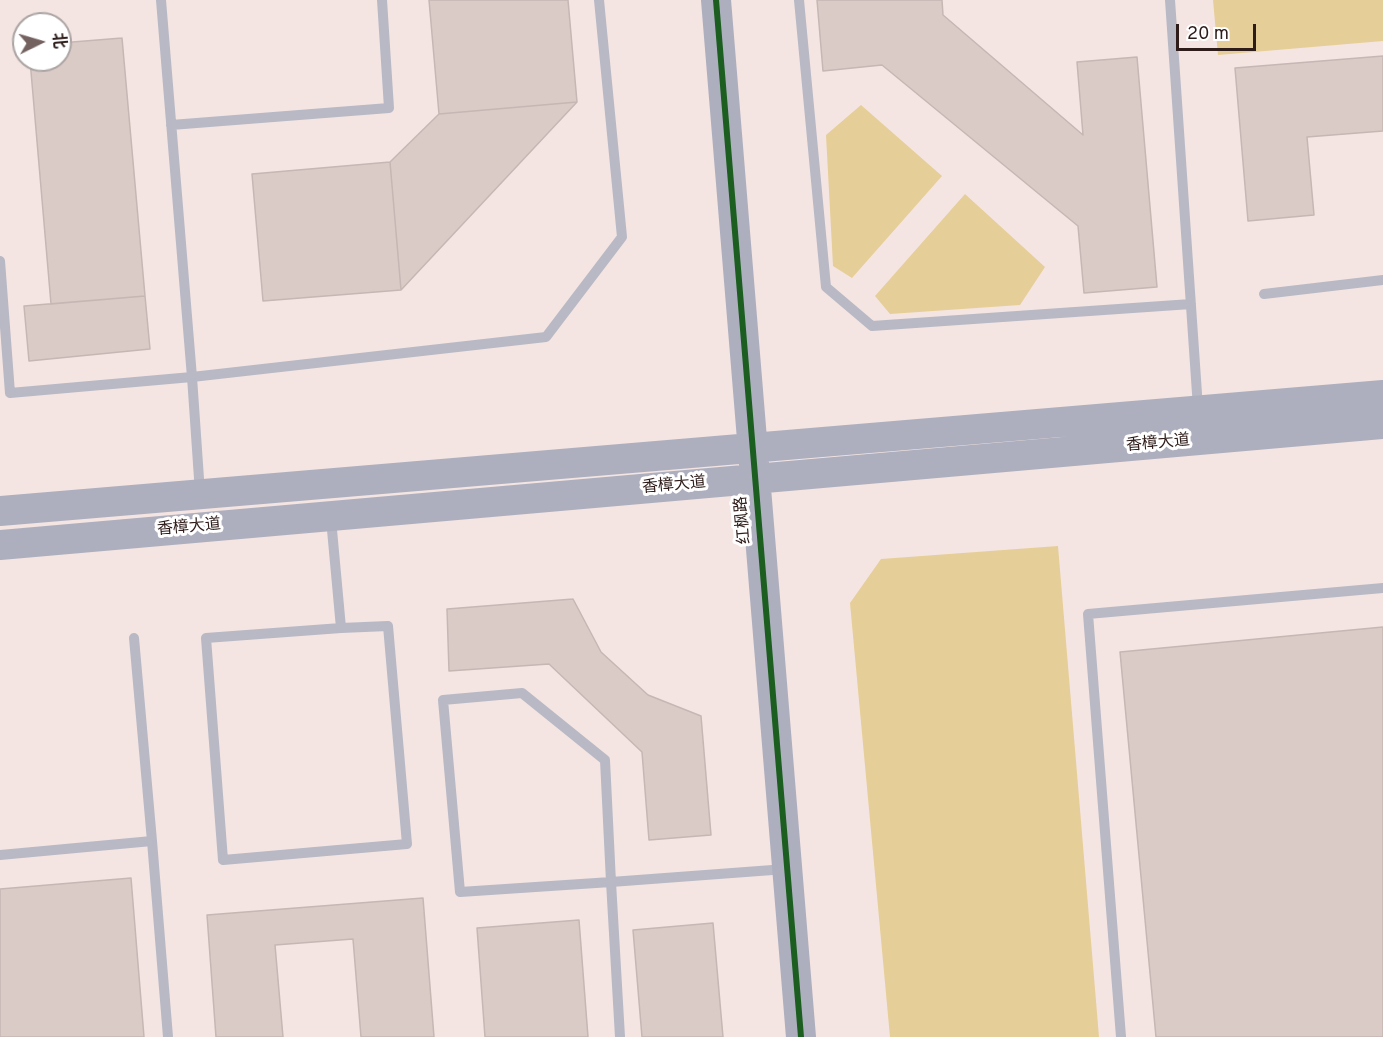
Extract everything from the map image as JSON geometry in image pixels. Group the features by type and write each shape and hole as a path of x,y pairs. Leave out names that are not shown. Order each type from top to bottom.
{"main road":[{"name":"红枫路","path":"716,0 801,1037"},
{"name":"香樟大道","path":"0,511 1383,395"},
{"name":"香樟大道","path":"0,545 1383,424"}],"lane":[{"path":"161,0 200,494"},
{"path":"171,125 389,108 382,0"},
{"path":"0,261 10,393 192,377 546,337 622,237 599,0"},
{"path":"799,0 826,287 872,326 1191,304"},
{"path":"1170,0 1199,411"},
{"path":"1264,294 1383,280"},
{"path":"331,516 341,628"},
{"path":"1121,1037 1088,614 1383,588"},
{"path":"388,626 407,844 223,860 206,638 341,628 388,626"},
{"path":"135,638 168,1037"},
{"path":"620,1037 611,882 605,760 522,693 443,700 460,892 611,882 787,869"},
{"path":"0,855 152,841"}],"shaded area":[{"path":"1213,0 1383,0 1383,41 1218,55"},
{"path":"861,105 942,176 852,278 833,266 826,135"},
{"path":"965,194 1045,267 1020,305 890,314 875,296"},
{"path":"1058,546 1099,1037 890,1037 850,603 881,559"}],"building":[{"path":"429,0 568,0 577,102 439,114"},
{"path":"817,0 942,0 943,15 1083,135 1077,62 1137,57 1157,287 1084,293 1078,226 882,65 823,71"},
{"path":"122,38 145,296 51,304 31,72 72,72 72,42"},
{"path":"1383,56 1383,131 1307,137 1314,215 1248,221 1235,68"},
{"path":"577,102 401,290 390,162 439,114"},
{"path":"390,162 401,290 263,301 252,174"},
{"path":"145,296 150,349 29,361 24,306"},
{"path":"573,599 601,652 648,695 701,716 711,835 649,840 642,752 549,664 449,671 447,609"},
{"path":"1383,627 1383,1037 1156,1037 1120,652"},
{"path":"131,878 144,1037 0,1037 0,889"},
{"path":"423,898 434,1037 361,1037 353,939 275,945 283,1037 216,1037 207,915"},
{"path":"579,920 588,1037 485,1037 477,928"},
{"path":"713,923 723,1037 642,1037 633,930"}],"cycle path":[{"path":"716,0 801,1037"}]}
